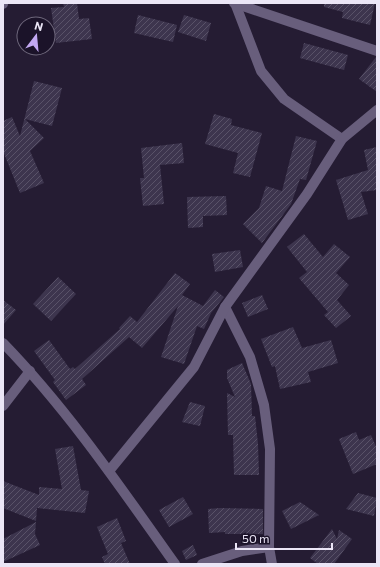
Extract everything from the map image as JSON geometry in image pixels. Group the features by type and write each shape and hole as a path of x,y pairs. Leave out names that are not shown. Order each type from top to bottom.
{"street":[{"path":"234,3 377,51"},
{"path":"234,3 261,71 284,99 342,139"},
{"path":"109,471 194,367 225,307 307,194 342,139 377,110"},
{"path":"225,307 250,357 264,405 270,449 269,547 272,564"},
{"path":"3,343 30,371 109,471 175,564"},
{"path":"3,406 30,371"},
{"path":"202,564 242,551 269,547"}],"building":[{"path":"63,3 77,3 79,19 89,18 92,39 56,43 56,16 52,16 51,8 64,7"},
{"path":"324,3 375,3 370,25 342,18 343,12 324,7"},
{"path":"138,15 177,25 173,42 134,33"},
{"path":"184,15 211,23 206,41 178,32"},
{"path":"304,43 348,55 344,70 300,58"},
{"path":"377,57 377,92 359,79"},
{"path":"34,81 62,88 52,126 25,119 44,138 30,151 44,183 20,193 3,151 3,121 12,117 20,136"},
{"path":"214,114 232,119 231,125 262,133 250,177 233,173 238,153 205,144"},
{"path":"296,136 317,141 306,180 300,179 291,204 262,243 243,224 259,208 266,186 282,191"},
{"path":"182,143 184,163 160,165 164,204 143,206 140,178 144,178 141,148"},
{"path":"377,147 377,190 361,192 368,214 348,220 336,180 368,170 364,150"},
{"path":"226,196 227,215 203,216 203,227 188,228 187,197"},
{"path":"304,234 323,257 334,244 350,257 336,273 349,285 337,300 351,316 336,328 324,315 328,312 299,278 307,272 287,247"},
{"path":"240,250 243,267 215,272 212,254"},
{"path":"175,273 190,284 182,295 203,306 215,290 224,297 211,313 204,329 197,326 184,364 161,357 178,306 142,348 129,337 82,379 86,385 66,400 53,382 55,380 34,351 49,340 70,369 73,367 75,369 120,329 119,328 130,316 137,322"},
{"path":"58,277 76,294 51,321 33,304"},
{"path":"262,295 268,309 248,317 242,303"},
{"path":"3,300 16,310 3,325"},
{"path":"293,327 302,348 331,340 338,363 308,372 311,382 280,389 275,366 272,367 261,339"},
{"path":"242,363 251,384 252,416 255,416 259,475 234,475 233,435 228,435 227,393 235,397 227,378 227,370"},
{"path":"190,402 205,406 200,426 182,422"},
{"path":"356,432 359,440 371,435 377,449 377,464 353,474 339,439"},
{"path":"73,446 81,490 89,491 85,513 37,508 36,521 3,508 3,481 39,495 39,487 62,489 55,449"},
{"path":"358,493 377,498 374,516 346,509"},
{"path":"183,497 193,514 169,527 159,510"},
{"path":"300,502 319,515 291,529 282,511"},
{"path":"208,509 263,509 263,534 225,534 225,532 209,533"},
{"path":"117,518 126,541 121,543 130,564 105,564 102,557 108,554 97,527"},
{"path":"36,522 35,534 40,545 3,562 3,539"},
{"path":"332,529 337,539 339,530 352,539 334,564 318,564 310,558"},
{"path":"193,545 197,555 186,560 182,551"}]}
